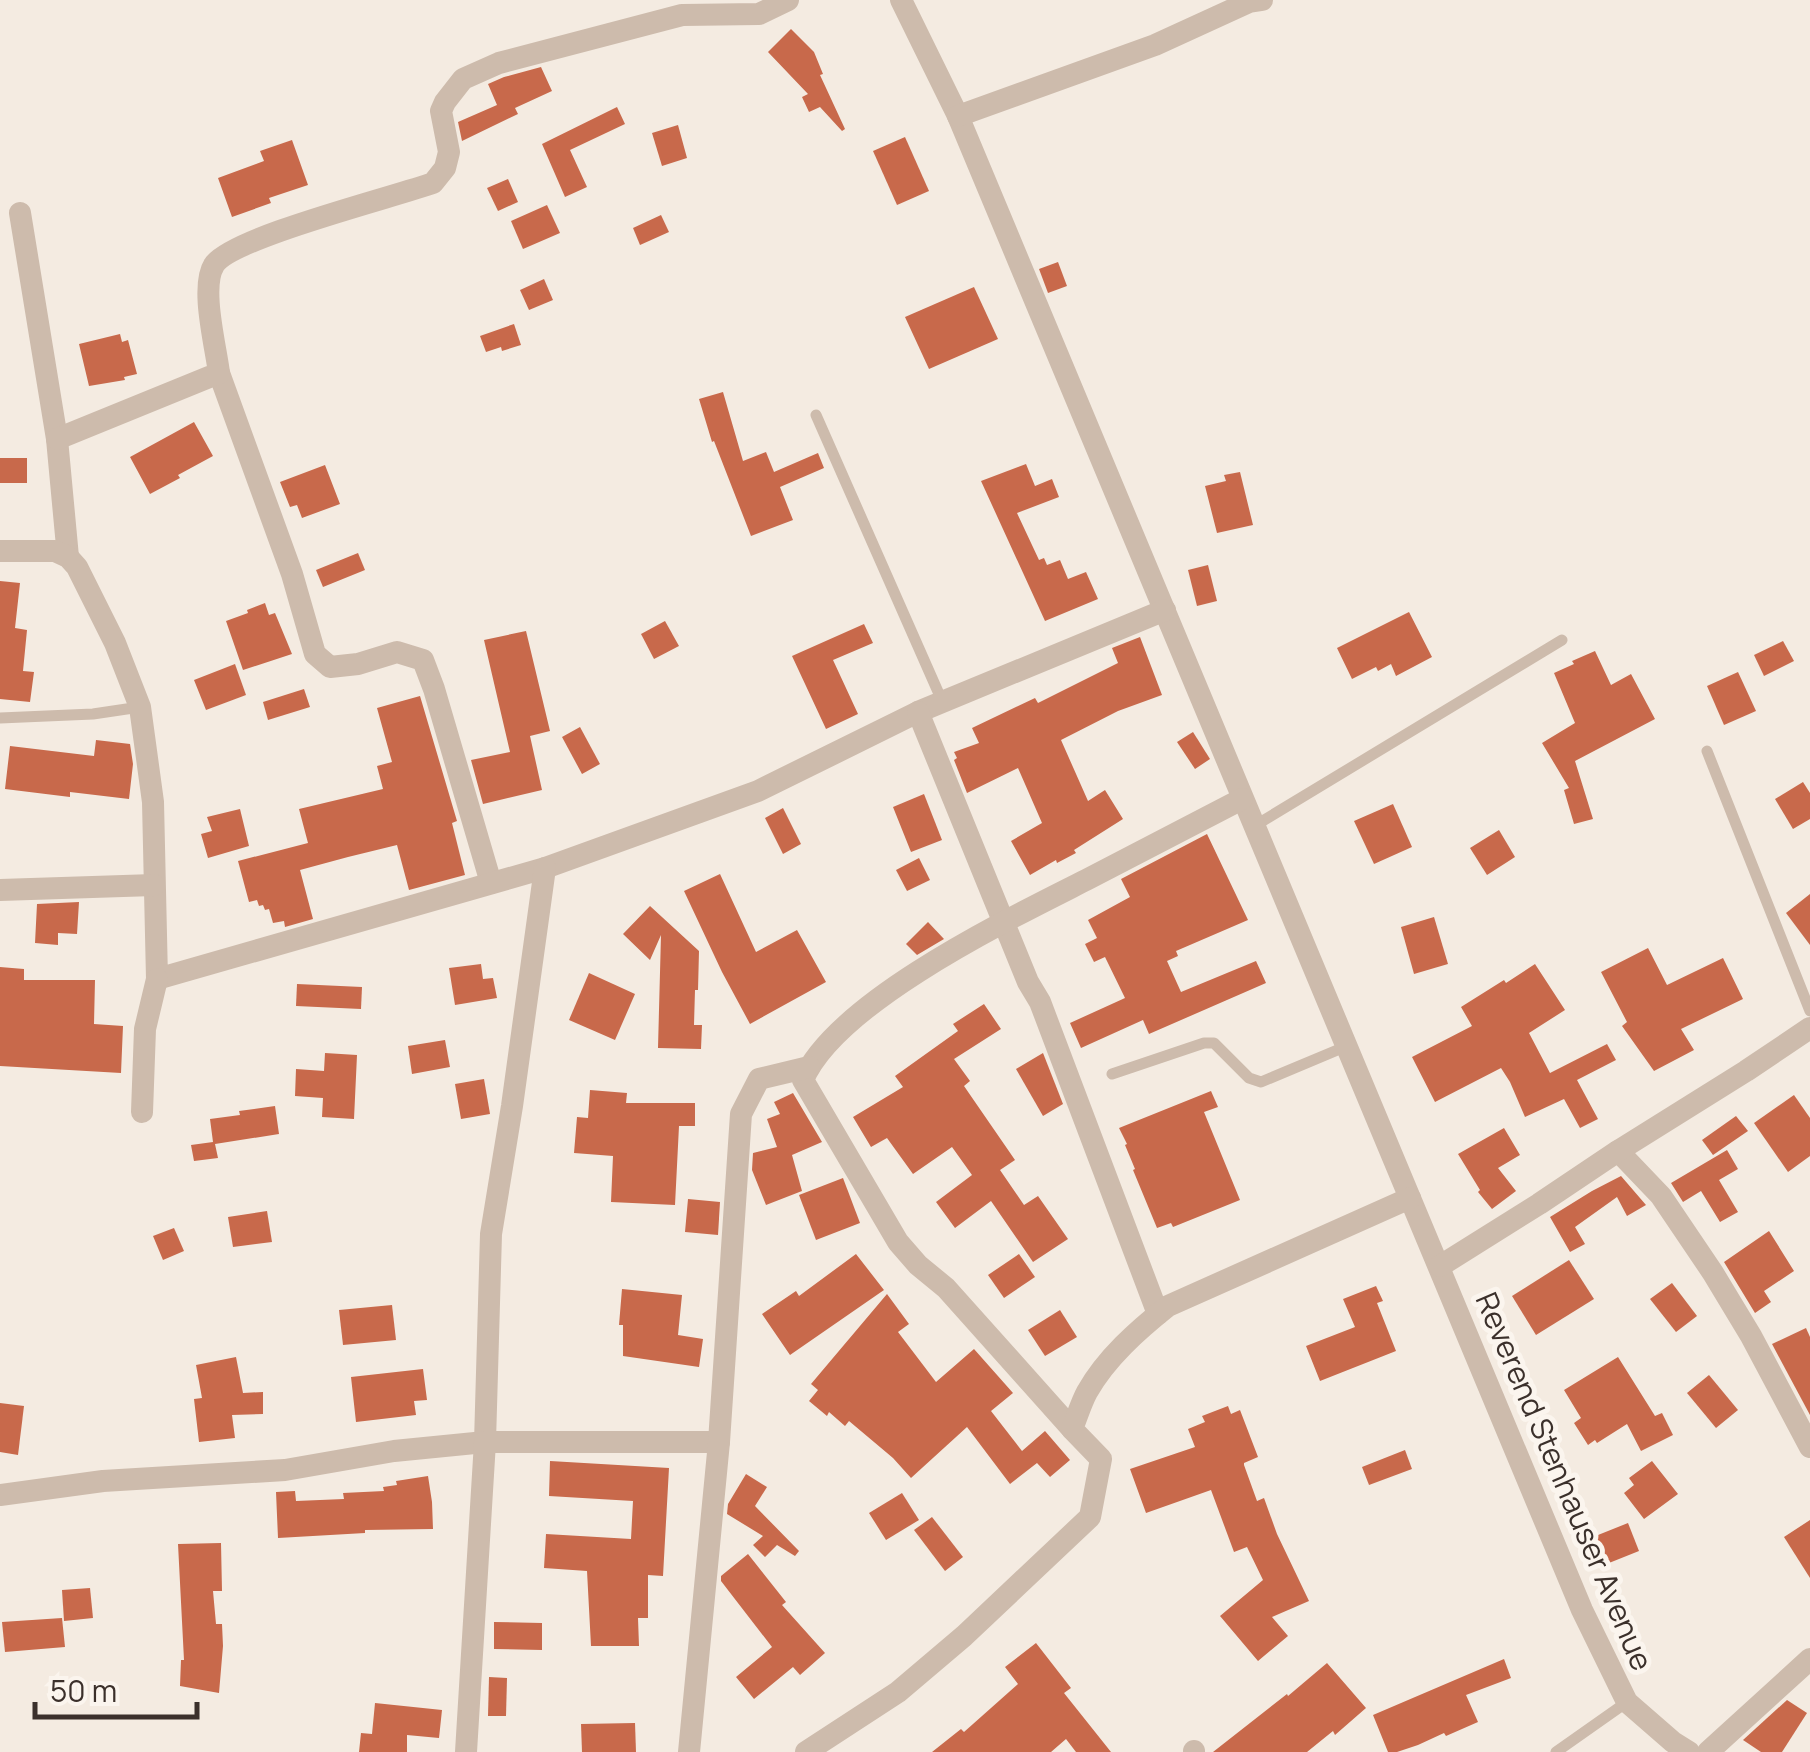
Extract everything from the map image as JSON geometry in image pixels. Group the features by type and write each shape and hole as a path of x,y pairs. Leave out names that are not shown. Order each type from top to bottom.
{"street":[{"path":"491,882 422,660 398,652 358,664 330,667 315,654 292,574 219,373 208,286 214,265 222,256 264,236 432,184 445,168 449,152 441,111 445,102 463,80 499,63 682,15 759,14 788,0"},
{"name":"Reverend Stenhauser Avenue","path":"902,0 958,116 1582,1610 1627,1702 1689,1752"},
{"path":"958,116 1155,45 1253,1"},
{"path":"20,213 57,439 68,556"},
{"path":"57,439 219,373"},
{"path":"0,551 54,550 68,556 115,642 140,707 154,802 157,979 145,1028 142,1112"},
{"path":"157,979 545,868 758,791 918,712 1166,610"},
{"path":"918,712 1028,982 1040,1002 1158,1314"},
{"path":"806,1752 898,1692 964,1636 1090,1517 1100,1458 946,1288 898,1242 803,1080 834,1035 907,979 1005,922 1242,799"},
{"path":"466,1752 484,1442 491,1234 545,868"},
{"path":"0,890 154,884"},
{"path":"1440,1266 1810,1028"},
{"path":"689,1752 719,1442 740,1114 759,1078 809,1067"},
{"path":"1618,1151 1661,1196 1713,1273 1752,1336 1810,1447"},
{"path":"1072,1428 1087,1392 1109,1361 1168,1306 1410,1198"},
{"path":"0,1495 103,1482 285,1470 394,1451 484,1442 719,1442"},
{"path":"1708,1752 1810,1660"}],"lane":[{"path":"816,415 943,703"},
{"path":"1256,825 1562,640"},
{"path":"0,718 93,714 140,707"},
{"path":"1706,751 1810,1011"},
{"path":"1112,1074 1204,1042 1214,1044 1249,1078 1260,1082 1347,1046"},
{"path":"1556,1752 1627,1702"}],"building":[{"path":"791,29 814,52 823,74 820,75 845,129 842,131 820,107 809,112 802,97 808,94 768,52"},
{"path":"541,67 552,91 515,108 518,114 462,141 458,122 497,105 488,84"},
{"path":"617,107 625,124 570,150 587,187 565,197 542,144"},
{"path":"678,125 687,158 662,166 652,133"},
{"path":"905,137 929,191 897,205 873,151"},
{"path":"292,140 308,185 269,198 271,203 232,217 218,178 264,161 260,151"},
{"path":"508,179 518,202 498,211 487,188"},
{"path":"547,205 560,233 523,249 511,221"},
{"path":"661,215 669,232 640,245 633,228"},
{"path":"1058,262 1067,286 1048,293 1039,269"},
{"path":"544,279 553,300 529,310 520,290"},
{"path":"974,287 998,339 929,369 905,317"},
{"path":"514,324 521,345 486,352 480,336"},
{"path":"120,334 122,342 128,340 137,374 89,386 79,344"},
{"path":"723,392 743,461 766,452 774,472 818,453 824,468 780,487 793,520 751,536 712,442 699,399"},
{"path":"194,422 213,456 150,494 130,457"},
{"path":"0,458 27,458 27,483 0,483"},
{"path":"1026,464 1035,486 1052,479 1059,497 1017,513 1039,560 1044,558 1047,565 1060,560 1068,579 1086,572 1098,599 1045,621 981,481"},
{"path":"325,465 340,504 302,518 297,505 290,507 280,482"},
{"path":"1240,472 1253,525 1217,533 1205,486 1226,481 1224,475"},
{"path":"358,553 365,570 323,587 316,570"},
{"path":"1208,565 1217,601 1197,606 1188,570"},
{"path":"0,581 20,583 15,628 27,630 23,671 34,672 30,702 0,699"},
{"path":"265,603 269,615 275,613 292,654 243,670 226,621"},
{"path":"1409,612 1432,657 1396,676 1391,664 1352,679 1337,648"},
{"path":"665,621 679,646 654,659 641,634"},
{"path":"864,624 873,643 833,660 858,714 826,729 792,656"},
{"path":"526,631 550,731 530,736 542,790 483,804 471,760 510,752 484,640"},
{"path":"1140,637 1162,695 1118,711 1061,740 1088,801 1105,790 1123,819 1074,850 1076,853 1030,875 1011,841 1042,823 1018,768 967,793 954,752 979,743 972,728 1035,698 1038,703 1118,663 1112,648"},
{"path":"1783,641 1794,661 1764,676 1754,655"},
{"path":"1595,651 1611,685 1631,674 1655,719 1575,761 1593,819 1574,824 1564,790 1569,788 1542,743 1575,723 1554,673"},
{"path":"235,664 246,695 206,710 194,680"},
{"path":"1738,672 1756,711 1724,725 1707,686"},
{"path":"304,689 310,707 268,720 263,702"},
{"path":"420,696 457,821 452,823 465,875 409,890 397,845 348,857 300,870 313,919 285,927 284,921 273,923 269,909 259,906 257,900 249,902 238,861 308,843 299,809 383,789 377,766 392,762 377,708"},
{"path":"580,727 600,764 582,774 562,737"},
{"path":"1193,732 1210,759 1195,769 1177,742"},
{"path":"96,740 130,744 133,764 129,799 5,789 10,746 94,756"},
{"path":"1803,782 1810,793 1810,819 1793,829 1775,799"},
{"path":"924,794 942,840 911,852 893,807"},
{"path":"1393,804 1412,847 1374,864 1354,821"},
{"path":"783,808 801,844 783,854 765,818"},
{"path":"240,809 249,846 208,858 201,834 212,831 207,817"},
{"path":"1499,830 1515,857 1487,875 1470,848"},
{"path":"1207,834 1248,920 1176,951 1178,956 1167,961 1181,992 1256,961 1266,983 1149,1034 1143,1020 1081,1048 1070,1023 1125,998 1105,957 1094,962 1085,944 1097,938 1088,920 1130,897 1121,879"},
{"path":"919,858 930,880 907,891 896,870"},
{"path":"720,874 756,952 797,930 826,982 750,1024 684,891"},
{"path":"1810,894 1810,945 1786,913"},
{"path":"79,902 77,934 58,933 58,945 35,943 37,904"},
{"path":"650,906 699,951 694,1025 702,1025 701,1049 658,1048 661,935 650,960 623,934"},
{"path":"1434,917 1448,964 1414,974 1401,927"},
{"path":"928,922 944,939 917,955 906,944"},
{"path":"1648,948 1667,985 1723,958 1743,999 1681,1029 1694,1050 1654,1071 1622,1026 1627,1022 1601,972"},
{"path":"481,964 483,979 493,978 497,998 455,1005 449,968"},
{"path":"1535,964 1565,1010 1529,1033 1550,1073 1607,1044 1616,1060 1577,1080 1598,1119 1580,1128 1564,1099 1525,1117 1501,1068 1435,1102 1412,1057 1472,1026 1461,1007"},
{"path":"0,967 24,969 24,980 95,980 94,1024 123,1026 121,1073 0,1066"},
{"path":"589,973 635,994 615,1040 569,1020"},
{"path":"297,984 362,987 361,1009 296,1006"},
{"path":"984,1004 1001,1029 954,1059 970,1081 964,1086 1015,1160 1000,1170 1024,1205 1038,1196 1068,1239 1033,1262 991,1201 955,1228 936,1202 972,1175 952,1147 913,1174 887,1138 871,1147 853,1117 903,1087 895,1076 958,1031 953,1024"},
{"path":"445,1040 450,1067 412,1074 408,1046"},
{"path":"325,1053 357,1055 354,1119 322,1117 323,1098 295,1096 296,1069 324,1071"},
{"path":"1043,1053 1063,1104 1043,1116 1016,1069"},
{"path":"484,1079 490,1114 461,1119 455,1084"},
{"path":"590,1090 627,1093 626,1103 695,1103 695,1126 679,1126 675,1205 611,1202 613,1156 574,1153 577,1117 588,1118"},
{"path":"1211,1091 1218,1107 1204,1112 1240,1200 1173,1227 1171,1223 1157,1228 1119,1128"},
{"path":"793,1093 822,1142 792,1155 802,1191 766,1205 752,1170 753,1153 777,1147 767,1119 780,1114 774,1102"},
{"path":"1794,1095 1810,1118 1810,1156 1788,1172 1754,1123"},
{"path":"275,1106 279,1134 215,1144 218,1158 194,1161 191,1145 213,1142 210,1119"},
{"path":"1736,1116 1748,1131 1713,1155 1702,1140"},
{"path":"1504,1128 1520,1155 1498,1168 1516,1191 1492,1209 1458,1154"},
{"path":"1727,1150 1738,1169 1719,1180 1738,1212 1720,1222 1701,1191 1683,1202 1671,1183"},
{"path":"1621,1176 1646,1205 1627,1216 1617,1197 1575,1227 1585,1244 1570,1252 1550,1217"},
{"path":"843,1178 860,1223 816,1240 799,1195"},
{"path":"688,1199 720,1202 718,1235 685,1232"},
{"path":"267,1211 272,1242 233,1247 228,1217"},
{"path":"174,1228 184,1251 163,1260 153,1236"},
{"path":"1769,1231 1794,1271 1764,1291 1771,1302 1755,1313 1724,1262"},
{"path":"856,1254 884,1290 790,1355 762,1314 796,1291 799,1296"},
{"path":"1019,1254 1035,1277 1004,1298 988,1275"},
{"path":"1569,1260 1594,1299 1536,1335 1512,1296"},
{"path":"1672,1283 1697,1316 1676,1332 1650,1299"},
{"path":"1376,1286 1383,1301 1377,1303 1396,1351 1320,1381 1306,1346 1355,1327 1343,1299"},
{"path":"622,1289 682,1295 678,1335 703,1339 699,1367 623,1356 623,1325 619,1325"},
{"path":"887,1294 909,1324 898,1332 936,1382 974,1349 1013,1393 991,1411 1022,1451 1045,1431 1070,1460 1050,1477 1037,1463 1010,1484 967,1427 911,1478 849,1421 845,1426 809,1401 818,1390 811,1384"},
{"path":"392,1305 396,1340 343,1345 339,1310"},
{"path":"1060,1310 1077,1337 1045,1356 1028,1330"},
{"path":"1806,1328 1810,1337 1810,1415 1772,1344"},
{"path":"236,1357 243,1393 263,1392 263,1414 232,1415 235,1438 199,1442 194,1399 202,1398 196,1365"},
{"path":"1618,1357 1655,1416 1662,1413 1673,1435 1641,1451 1627,1424 1588,1445 1574,1423 1581,1418 1564,1390"},
{"path":"423,1369 427,1400 414,1401 416,1415 356,1422 351,1377"},
{"path":"1709,1375 1738,1410 1716,1428 1687,1393"},
{"path":"0,1403 24,1406 18,1455 0,1452"},
{"path":"1228,1406 1231,1414 1240,1410 1258,1457 1244,1463 1257,1501 1264,1498 1309,1601 1272,1617 1288,1636 1258,1661 1220,1616 1263,1580 1247,1547 1234,1552 1211,1490 1146,1513 1130,1469 1195,1447 1188,1429 1205,1422 1202,1416"},
{"path":"1405,1450 1412,1469 1369,1485 1362,1467"},
{"path":"550,1461 669,1468 663,1576 648,1575 648,1618 638,1618 639,1646 591,1646 587,1571 544,1568 546,1534 631,1539 633,1501 549,1496"},
{"path":"1652,1461 1678,1494 1644,1519 1624,1493 1634,1485 1629,1478"},
{"path":"746,1474 767,1487 755,1506 799,1551 795,1556 777,1545 765,1557 753,1545 763,1536 727,1514 728,1504"},
{"path":"428,1476 433,1529 278,1538 276,1492 295,1491 296,1501 344,1499 343,1493 384,1491 383,1487 397,1485 396,1481"},
{"path":"902,1493 919,1520 886,1540 869,1513"},
{"path":"932,1517 963,1557 945,1571 914,1530"},
{"path":"1810,1520 1810,1578 1784,1537"},
{"path":"1628,1523 1639,1551 1604,1565 1593,1537"},
{"path":"221,1543 222,1591 213,1591 216,1624 222,1624 219,1693 180,1686 184,1660 178,1544"},
{"path":"748,1554 786,1602 782,1605 825,1653 800,1675 793,1667 754,1699 736,1677 772,1647 721,1581 721,1576"},
{"path":"90,1588 93,1618 64,1621 62,1590"},
{"path":"62,1618 65,1647 5,1652 2,1622"},
{"path":"494,1622 542,1623 542,1650 494,1649"},
{"path":"1036,1643 1071,1688 1064,1693 1111,1752 1076,1752 1066,1739 1051,1752 932,1752 961,1729 964,1732 1018,1684 1005,1667"},
{"path":"1504,1659 1511,1678 1466,1695 1478,1722 1446,1736 1444,1733 1418,1745 1388,1752 1373,1715"},
{"path":"1327,1663 1366,1708 1335,1735 1333,1731 1307,1752 1213,1752 1288,1696"},
{"path":"489,1677 507,1678 506,1716 488,1716"},
{"path":"1787,1700 1807,1713 1782,1752 1761,1752 1743,1740"},
{"path":"375,1703 442,1710 439,1738 407,1735 407,1752 359,1752 361,1733 372,1734"},
{"path":"635,1723 636,1752 582,1752 581,1724"}]}
